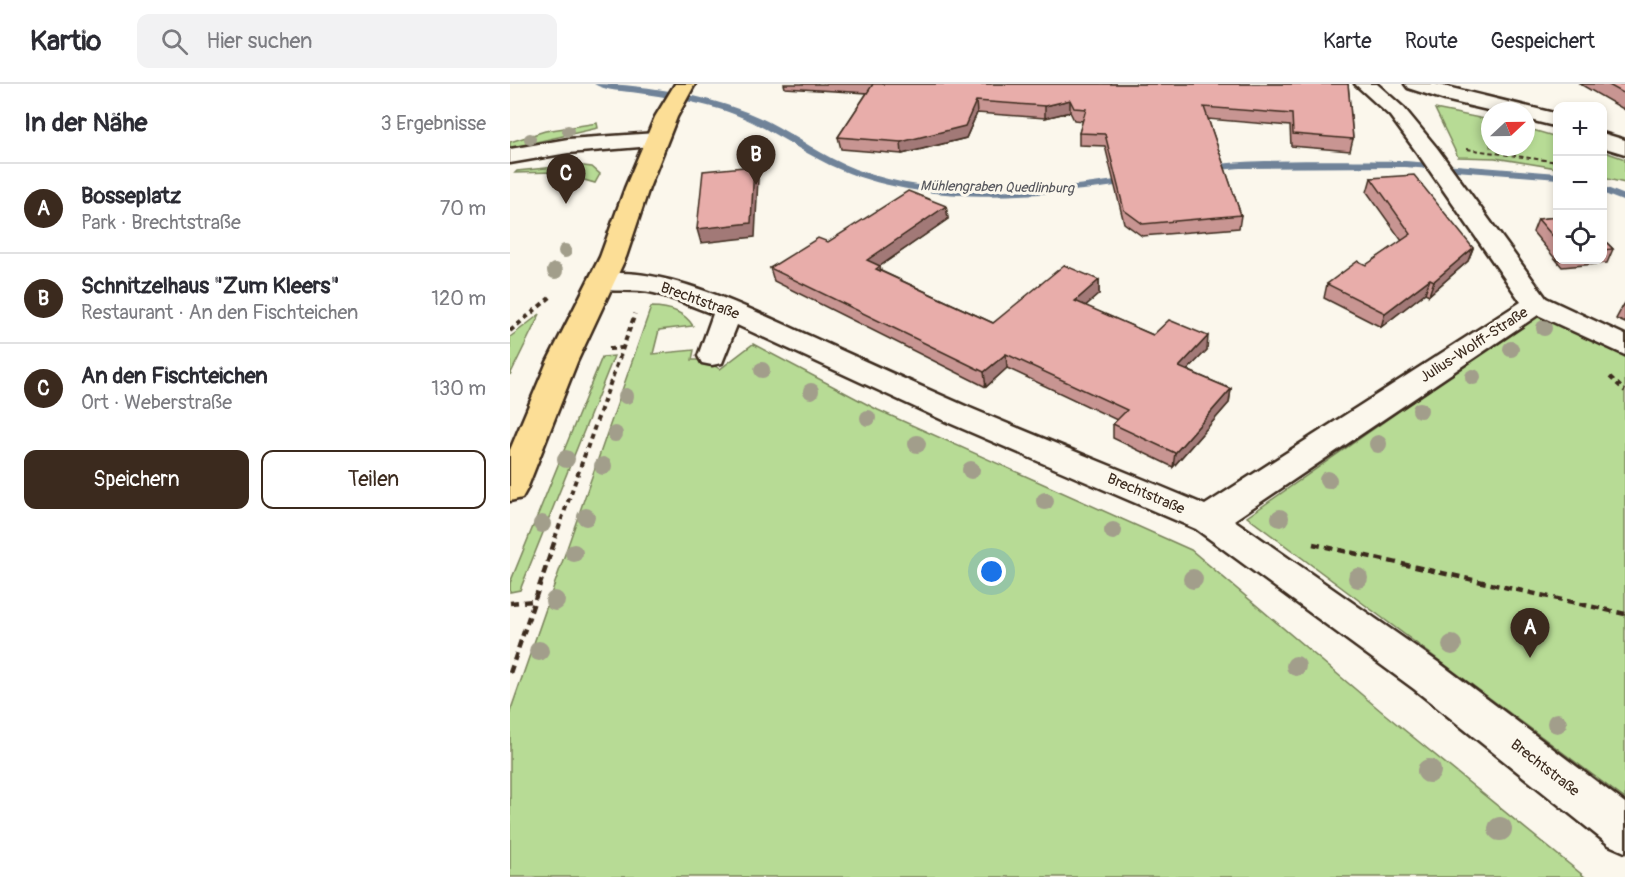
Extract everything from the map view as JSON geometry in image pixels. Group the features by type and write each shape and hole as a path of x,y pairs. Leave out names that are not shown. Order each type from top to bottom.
{"main road":[{"path":"510,489 562,362 602,282 656,140 683,87"}],"street":[{"name":"Julius-Wolff-Straße","path":"1208,520 1536,304 1427,150 1397,112 1365,84"},
{"path":"1414,84 1481,102"},
{"path":"1535,115 1553,120"},
{"path":"510,156 567,146 656,140"},
{"path":"1607,140 1625,147"},
{"name":"Brechtstraße","path":"602,282 646,283 680,291 728,310 958,415 1208,520 1428,677 1625,830"},
{"path":"1536,304 1625,346"},
{"path":"712,356 728,310"}],"path":[{"path":"1427,150 1478,150 1553,161"},
{"path":"510,673 533,601 646,283"},
{"path":"1312,544 1625,614"},
{"path":"510,603 533,601"}],"green space":[{"path":"1435,109 1481,118 1481,156 1535,156 1535,131 1553,136 1553,167 1495,158 1458,157"},
{"path":"597,123 598,128 510,148 510,142 545,131"},
{"path":"1607,153 1625,159 1625,183 1607,179"},
{"path":"575,165 592,167 600,174 595,183 556,172 515,173 517,171"},
{"path":"651,307 680,313 693,326 659,330 653,354 694,350 692,360 705,360 720,369 753,344 878,410 1191,550 1381,711 1585,877 510,877 510,712"},
{"path":"540,314 510,375 510,337"},
{"path":"1538,314 1625,352 1625,799 1247,517"},
{"path":"614,356 520,590 510,592 510,583 602,357"}],"building":[{"path":"873,84 1348,84 1353,139 1293,134 1292,114 1204,107 1241,215 1143,224 1124,210 1105,134 1079,133 1086,109 1074,108 1070,100 1045,106 976,101 965,126 901,142 838,137"},
{"path":"1607,84 1625,84 1625,94"},
{"path":"754,166 751,223 697,229 703,171"},
{"path":"1414,175 1473,248 1434,281 1430,279 1385,313 1327,284 1358,261 1366,265 1411,234 1371,178"},
{"path":"908,191 946,206 867,260 880,266 876,269 993,323 1064,265 1099,280 1075,301 1153,335 1169,320 1208,336 1179,367 1231,389 1175,453 1113,424 1127,410 1006,354 984,372 770,268 818,238 828,242"},
{"path":"1553,217 1553,236 1538,219"}],"waterway":[{"name":"Mühlengraben Quedlinburg","path":"598,84 681,97 722,107 762,122 854,172 922,188 991,193 1026,192 1130,181"},
{"name":"Mühlengraben Quedlinburg","path":"1208,168 1240,165 1405,164 1553,176"},
{"name":"Mühlengraben Quedlinburg","path":"1607,191 1625,199"}],"place":[{"name":"Schnitzelhaus \"Zum Kleers\"","path":"756,185"},
{"name":"An den Fischteichen","path":"566,204"},
{"name":"Bosseplatz","path":"1530,658"}]}
